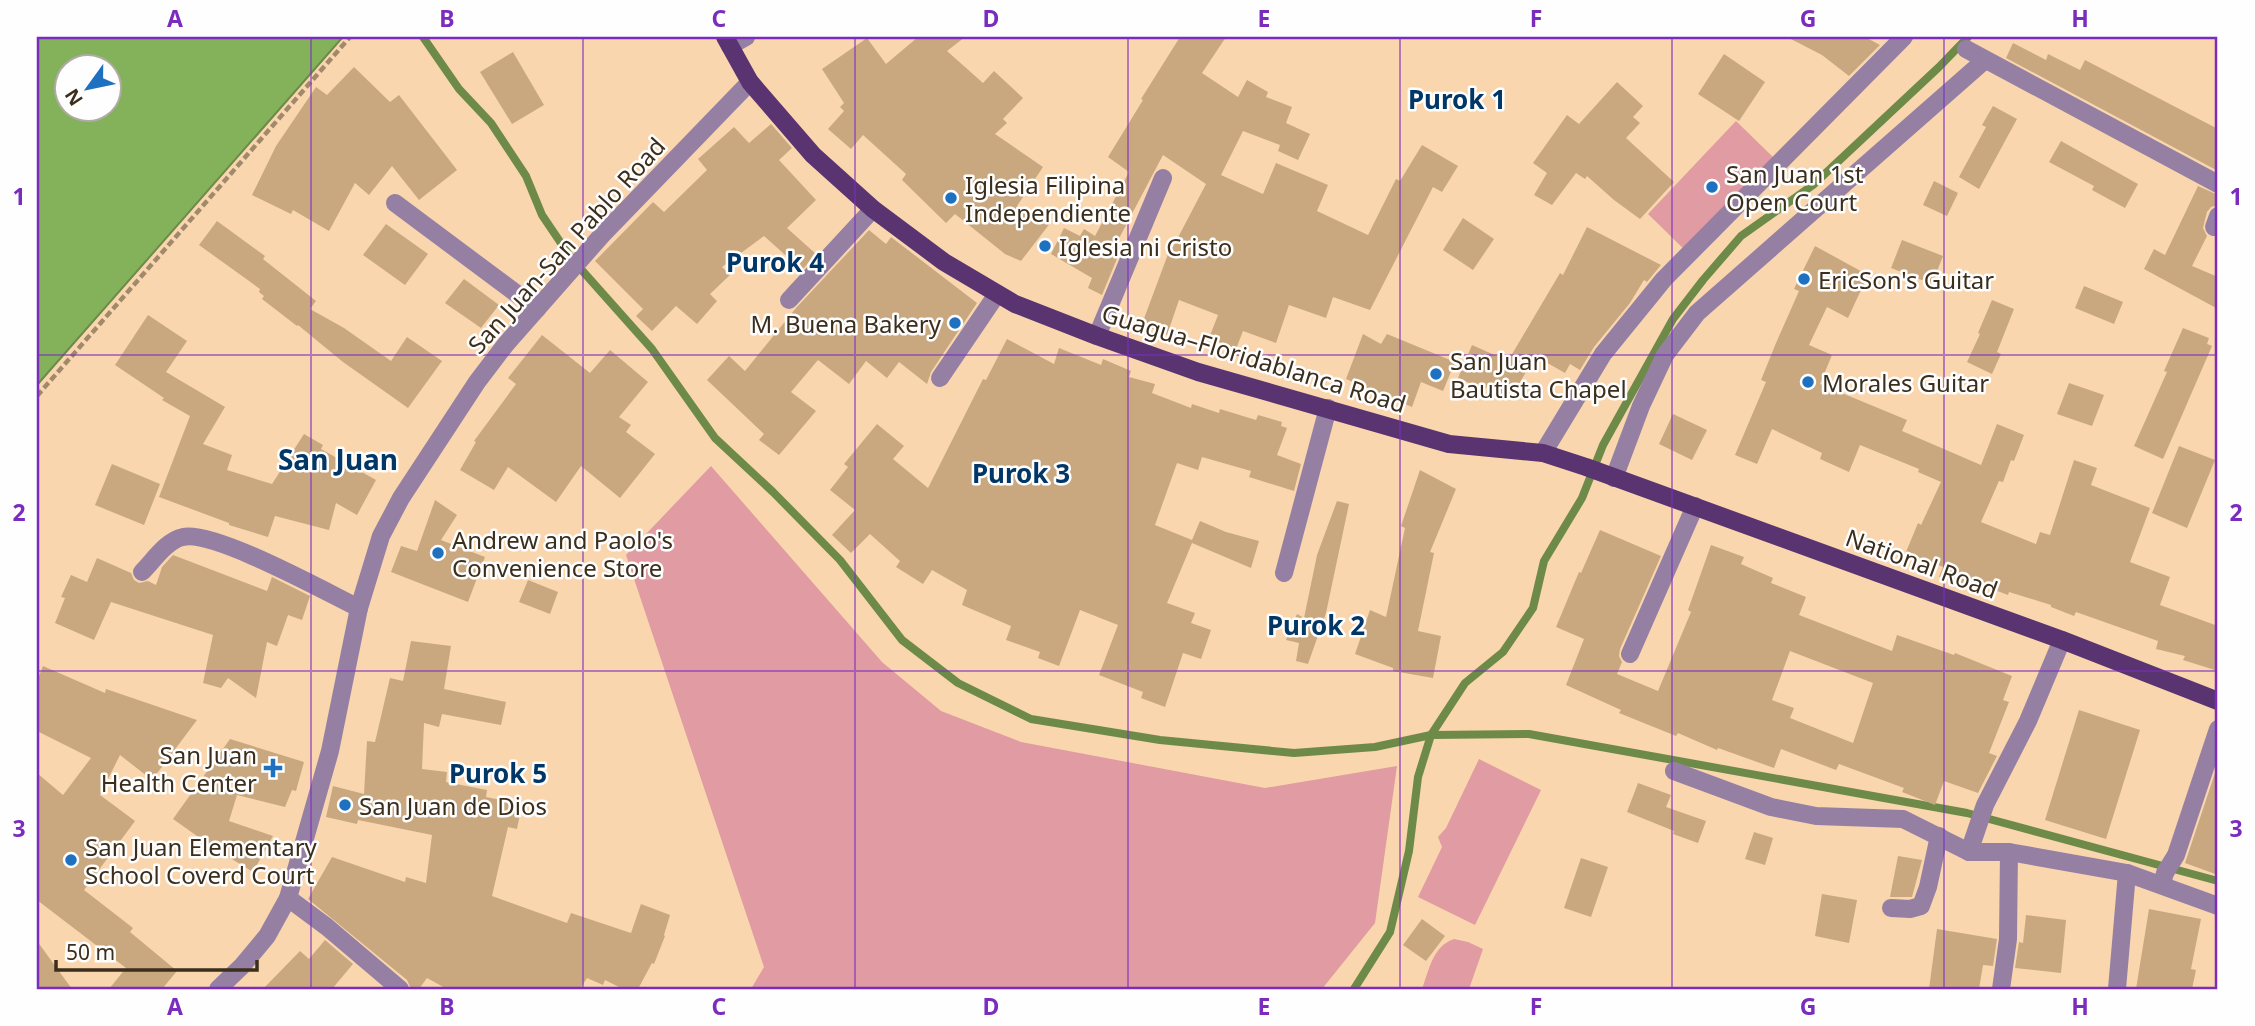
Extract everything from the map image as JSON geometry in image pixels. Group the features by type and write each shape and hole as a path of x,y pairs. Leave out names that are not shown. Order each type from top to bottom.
{"main road":[{"name":"Guagua–Floridablanca Road","path":"733,40 750,82 813,155 873,209 944,262 1015,304 1097,337 1198,372 1449,444 1543,453 1611,477"},
{"name":"National Road","path":"1611,477 2062,640 2218,701"}],"street":[{"path":"1543,453 1602,355 1664,279 1904,37"},
{"path":"1966,49 2218,184"},
{"path":"1611,477 1665,355 1697,313 1985,60"},
{"name":"San Juan-San Pablo Road","path":"218,989 267,936 288,898 330,751 359,608 381,536 401,499 477,382 559,282 750,82"},
{"path":"1097,337 1163,178"},
{"path":"395,203 537,309"},
{"path":"789,300 873,209"},
{"path":"940,378 997,294"},
{"path":"1284,573 1328,408"},
{"path":"1630,654 1695,506"},
{"path":"142,572 165,547 181,537 198,537 235,548 359,608"},
{"path":"1969,852 1985,806 2028,721 2062,640"},
{"path":"2164,879 2176,855 2218,729"},
{"path":"1674,771 1771,807 1816,816 1903,819 1969,852 2009,852 2164,879 2218,906"},
{"path":"1891,908 1910,909 1921,906 1939,836"},
{"path":"2001,989 2008,939 2009,852"},
{"path":"2117,989 2127,873"},
{"path":"288,898 400,989"}],"path":[{"path":"37,396 350,37"}],"shaded area":[{"path":"37,37 342,38 37,385"},
{"name":"San Juan 1st Open Court","path":"1736,121 1776,160 1688,253 1648,214"},
{"path":"711,466 882,662 941,711 1021,742 1265,788 1397,766 1375,923 1322,989 751,989 764,967 626,555"},
{"path":"1479,759 1541,790 1475,925 1418,897 1442,847 1438,837 1446,828"},
{"path":"1454,939 1483,949 1469,989 1422,989 1436,953"}],"building":[{"path":"918,37 965,37 947,51 983,83 994,71 1023,98 1003,119 1007,123 995,134 1043,167 1017,206 1051,222 1021,261 1005,254 955,214 946,223 902,180 906,174 863,135 851,149 828,129 844,111 840,107 844,103 822,69 867,38 886,64"},
{"path":"1180,37 1226,37 1202,73 1238,97 1247,80 1268,92 1266,97 1292,107 1286,123 1310,134 1298,160 1278,151 1280,145 1243,131 1221,175 1263,194 1276,163 1328,185 1317,211 1368,235 1396,179 1400,181 1422,145 1458,166 1442,192 1433,187 1370,310 1333,297 1326,318 1289,305 1276,343 1243,331 1236,349 1209,338 1218,315 1179,300 1167,335 1142,324 1171,246 1173,247 1206,184 1163,155 1115,246 1121,249 1102,295 1088,288 1092,278 1051,254 1064,228 1080,236 1084,229 1095,236 1129,172 1108,157"},
{"path":"1787,37 1865,37 1880,45 1849,76 1822,55"},
{"path":"2013,43 2046,60 2048,54 2080,70 2085,60 2218,129 2218,171 2006,58"},
{"path":"513,52 544,105 512,124 480,72"},
{"path":"1724,54 1765,82 1739,121 1698,94"},
{"path":"354,67 390,102 399,95 457,170 419,200 392,166 369,195 355,183 329,231 293,210 291,214 252,195 276,146 316,87 327,95"},
{"path":"1617,82 1643,106 1633,117 1640,123 1626,138 1674,182 1640,219 1587,176 1585,179 1576,173 1552,205 1534,195 1547,173 1533,163 1567,115 1579,124"},
{"path":"1993,106 2017,119 1979,189 1959,177 1986,127 1982,125"},
{"path":"771,124 792,148 779,160 816,200 787,228 816,254 802,270 764,236 722,267 730,275 710,294 717,301 697,324 676,306 652,331 636,316 643,309 595,261 653,202 664,212 707,170 698,159 734,127 749,143"},
{"path":"2061,141 2138,184 2125,208 2092,190 2094,186 2049,162"},
{"path":"1934,181 1958,193 1947,216 1923,205"},
{"path":"2198,186 2218,195 2218,205 2207,212 2203,228 2207,236 2192,266 2218,277 2218,309 2144,269 2154,249 2165,255"},
{"path":"1463,218 1494,239 1473,270 1443,250"},
{"path":"217,221 265,256 263,259 316,301 310,309 344,328 391,361 407,337 442,361 408,408 262,299 264,296 259,292 260,289 199,245"},
{"path":"386,224 428,254 405,285 363,255"},
{"path":"1587,227 1661,265 1647,282 1644,280 1580,370 1570,364 1565,373 1535,356 1510,400 1487,386 1485,390 1458,378 1472,345 1508,361 1560,273 1563,275"},
{"path":"869,230 886,244 891,237 977,303 931,372 927,384 899,362 887,378 866,361 849,384 818,360 791,392 816,411 779,455 759,440 764,434 707,380 729,356 745,371 796,308"},
{"path":"1902,240 1943,256 1932,284 1891,268"},
{"path":"1815,246 1868,275 1848,318 1827,307 1809,345 1832,355 1820,384 1907,420 1902,431 1981,465 1997,424 2024,435 2014,461 2011,460 2003,482 1999,481 1981,522 2036,544 2040,532 2050,535 2074,460 2097,468 2091,485 2150,508 2130,562 2170,577 2160,605 2218,626 2218,671 2183,660 2185,656 2156,649 2158,641 2076,612 2074,616 2051,605 2009,592 2008,595 1966,579 1964,586 1939,577 1943,567 1906,552 1918,523 1921,525 1941,482 1918,472 1919,469 1860,445 1849,472 1820,459 1822,453 1772,429 1757,464 1735,455 1766,382 1761,380 1799,291 1794,289"},
{"path":"464,279 499,305 481,328 445,303"},
{"path":"2084,286 2123,302 2114,324 2075,308"},
{"path":"1992,300 2014,309 1997,352 2001,354 1992,374 1967,362"},
{"path":"148,315 187,341 166,372 225,407 203,444 232,455 227,470 272,484 304,434 323,445 321,449 376,480 357,515 336,503 329,530 275,516 268,537 229,525 159,497 190,416 162,400 164,398 115,365"},
{"path":"2183,328 2209,338 2207,344 2212,346 2163,459 2134,446"},
{"path":"1363,334 1381,344 1387,334 1455,362 1443,391 1421,382 1412,407 1346,379"},
{"path":"542,335 590,373 610,350 648,382 619,417 631,425 626,432 655,454 620,498 581,466 556,502 508,467 494,490 460,470 476,442 474,441 516,384 508,378"},
{"path":"1007,339 1054,364 1059,348 1101,365 1103,359 1131,371 1129,377 1155,384 1152,393 1191,408 1192,404 1219,413 1220,409 1256,420 1258,415 1282,422 1281,426 1287,428 1277,455 1301,464 1294,491 1249,477 1251,471 1202,457 1198,470 1177,463 1155,525 1192,540 1200,521 1259,541 1251,568 1192,543 1167,603 1195,613 1191,623 1211,630 1201,659 1183,653 1165,707 1141,698 1143,692 1099,675 1118,625 1080,610 1059,666 1038,658 1040,652 1006,640 1011,626 962,605 967,590 932,570 923,584 896,567 900,561 870,534 851,553 832,535 855,510 830,490 848,467 844,464 877,424 904,446 893,459 928,488 983,379 986,380"},
{"path":"2069,383 2104,395 2092,426 2057,414"},
{"path":"1673,414 1707,430 1692,460 1659,444"},
{"path":"2179,446 2215,460 2187,528 2152,513"},
{"path":"112,464 160,484 144,525 95,505"},
{"path":"1420,470 1456,489 1430,552 1434,553 1418,631 1441,636 1433,678 1393,671 1393,668 1355,654 1370,610 1386,617 1405,528 1401,526"},
{"path":"435,500 457,515 441,540 485,557 468,602 391,572 401,546 417,551"},
{"path":"1337,501 1349,504 1326,613 1308,664 1296,661 1299,643 1286,640 1297,614 1304,618 1317,555"},
{"path":"1600,530 1661,556 1620,649 1622,662 1617,674 1658,691 1691,612 1688,610 1711,545 1744,557 1741,564 1773,578 1771,583 1806,597 1799,615 1892,651 1897,635 1954,655 1955,653 2012,676 2003,700 2009,702 1989,753 1997,756 1978,793 1944,781 1935,805 1902,792 1904,788 1839,764 1836,770 1781,749 1774,768 1718,748 1717,750 1678,733 1676,736 1619,713 1621,710 1566,685 1584,639 1556,627 1579,572 1581,573","holes":["1790,651 1873,683 1853,743 1790,718 1794,708 1772,700"]},
{"path":"173,555 267,591 272,577 310,596 302,620 288,615 277,646 267,642 256,698 228,678 221,688 203,683 213,635 111,602 94,640 55,623 65,598 61,597 71,575 87,582 97,558 131,573 139,583 148,581 156,585 162,567"},
{"path":"528,580 558,592 550,614 519,602"},
{"path":"411,641 451,646 444,689 506,702 501,725 442,714 439,727 424,723 422,769 447,772 446,782 487,790 486,797 522,804 517,829 508,827 492,896 567,923 571,913 631,933 641,904 670,915 654,964 652,963 638,989 623,989 605,980 603,985 587,978 580,989 447,989 427,978 419,989 411,989 407,980 308,899 332,857 405,882 406,877 426,883 432,835 358,820 357,824 326,817 333,786 364,794 367,741 375,742 390,678 403,681"},
{"path":"43,666 105,693 106,689 197,720 152,780 120,755 100,795 135,821 84,890 133,928 130,932 177,971 162,989 109,989 126,968 37,900 37,773 63,795 91,758 37,731 37,681"},
{"path":"2079,710 2140,730 2106,839 2045,820"},
{"path":"230,739 304,762 296,791 292,790 285,807 237,795 229,821 273,836 253,872 173,819"},
{"path":"2218,770 2218,875 2185,863"},
{"path":"1638,783 1671,795 1666,807 1706,821 1698,843 1627,812"},
{"path":"1754,832 1773,838 1765,865 1745,859"},
{"path":"1898,856 1922,860 1912,897 1890,897"},
{"path":"1581,858 1608,867 1591,917 1564,908"},
{"path":"1822,894 1857,900 1849,943 1815,936"},
{"path":"2149,909 2201,919 2191,969 2196,970 2192,989 2136,989"},
{"path":"2026,915 2066,920 2061,973 2015,968 2019,942 2023,943"},
{"path":"1422,919 1445,936 1426,961 1403,945"},
{"path":"1937,929 1997,939 1993,966 1983,965 1979,989 1929,989"},
{"path":"325,940 353,964 332,989 263,989 300,951 309,959"},
{"path":"37,941 72,989 37,989"}],"waterway":[{"path":"423,37 459,89 491,123 526,176 542,215 571,258 652,349 715,438 840,560 902,640 958,683 1031,719 1160,740 1294,753 1375,747 1431,735 1529,734 1967,813 2218,881"},
{"path":"1354,989 1390,932 1409,851 1418,777 1431,735 1465,683 1503,652 1533,608 1544,561 1582,498 1603,445 1673,319 1741,236 1813,185 1968,37"}],"place":[{"name":"San Juan 1st Open Court","path":"1712,187"},
{"name":"Iglesia Filipina Independiente","path":"951,198"},
{"name":"Iglesia ni Cristo","path":"1045,246"},
{"name":"EricSon's Guitar","path":"1804,279"},
{"name":"M. Buena Bakery","path":"955,323"},
{"name":"San Juan Bautista Chapel","path":"1436,374"},
{"name":"Morales Guitar","path":"1808,382"},
{"name":"Andrew and Paolo's Convenience Store","path":"438,553"},
{"name":"San Juan Health Center","path":"273,768"},
{"name":"San Juan de Dios","path":"345,805"},
{"name":"San Juan Elementary School Coverd Court","path":"71,860"}],"district":[{"name":"Purok 1","path":"1457,99"},
{"name":"Purok 4","path":"775,262"},
{"name":"San Juan","path":"338,459"},
{"name":"Purok 3","path":"1021,473"},
{"name":"Purok 2","path":"1316,625"},
{"name":"Purok 5","path":"498,773"}]}
